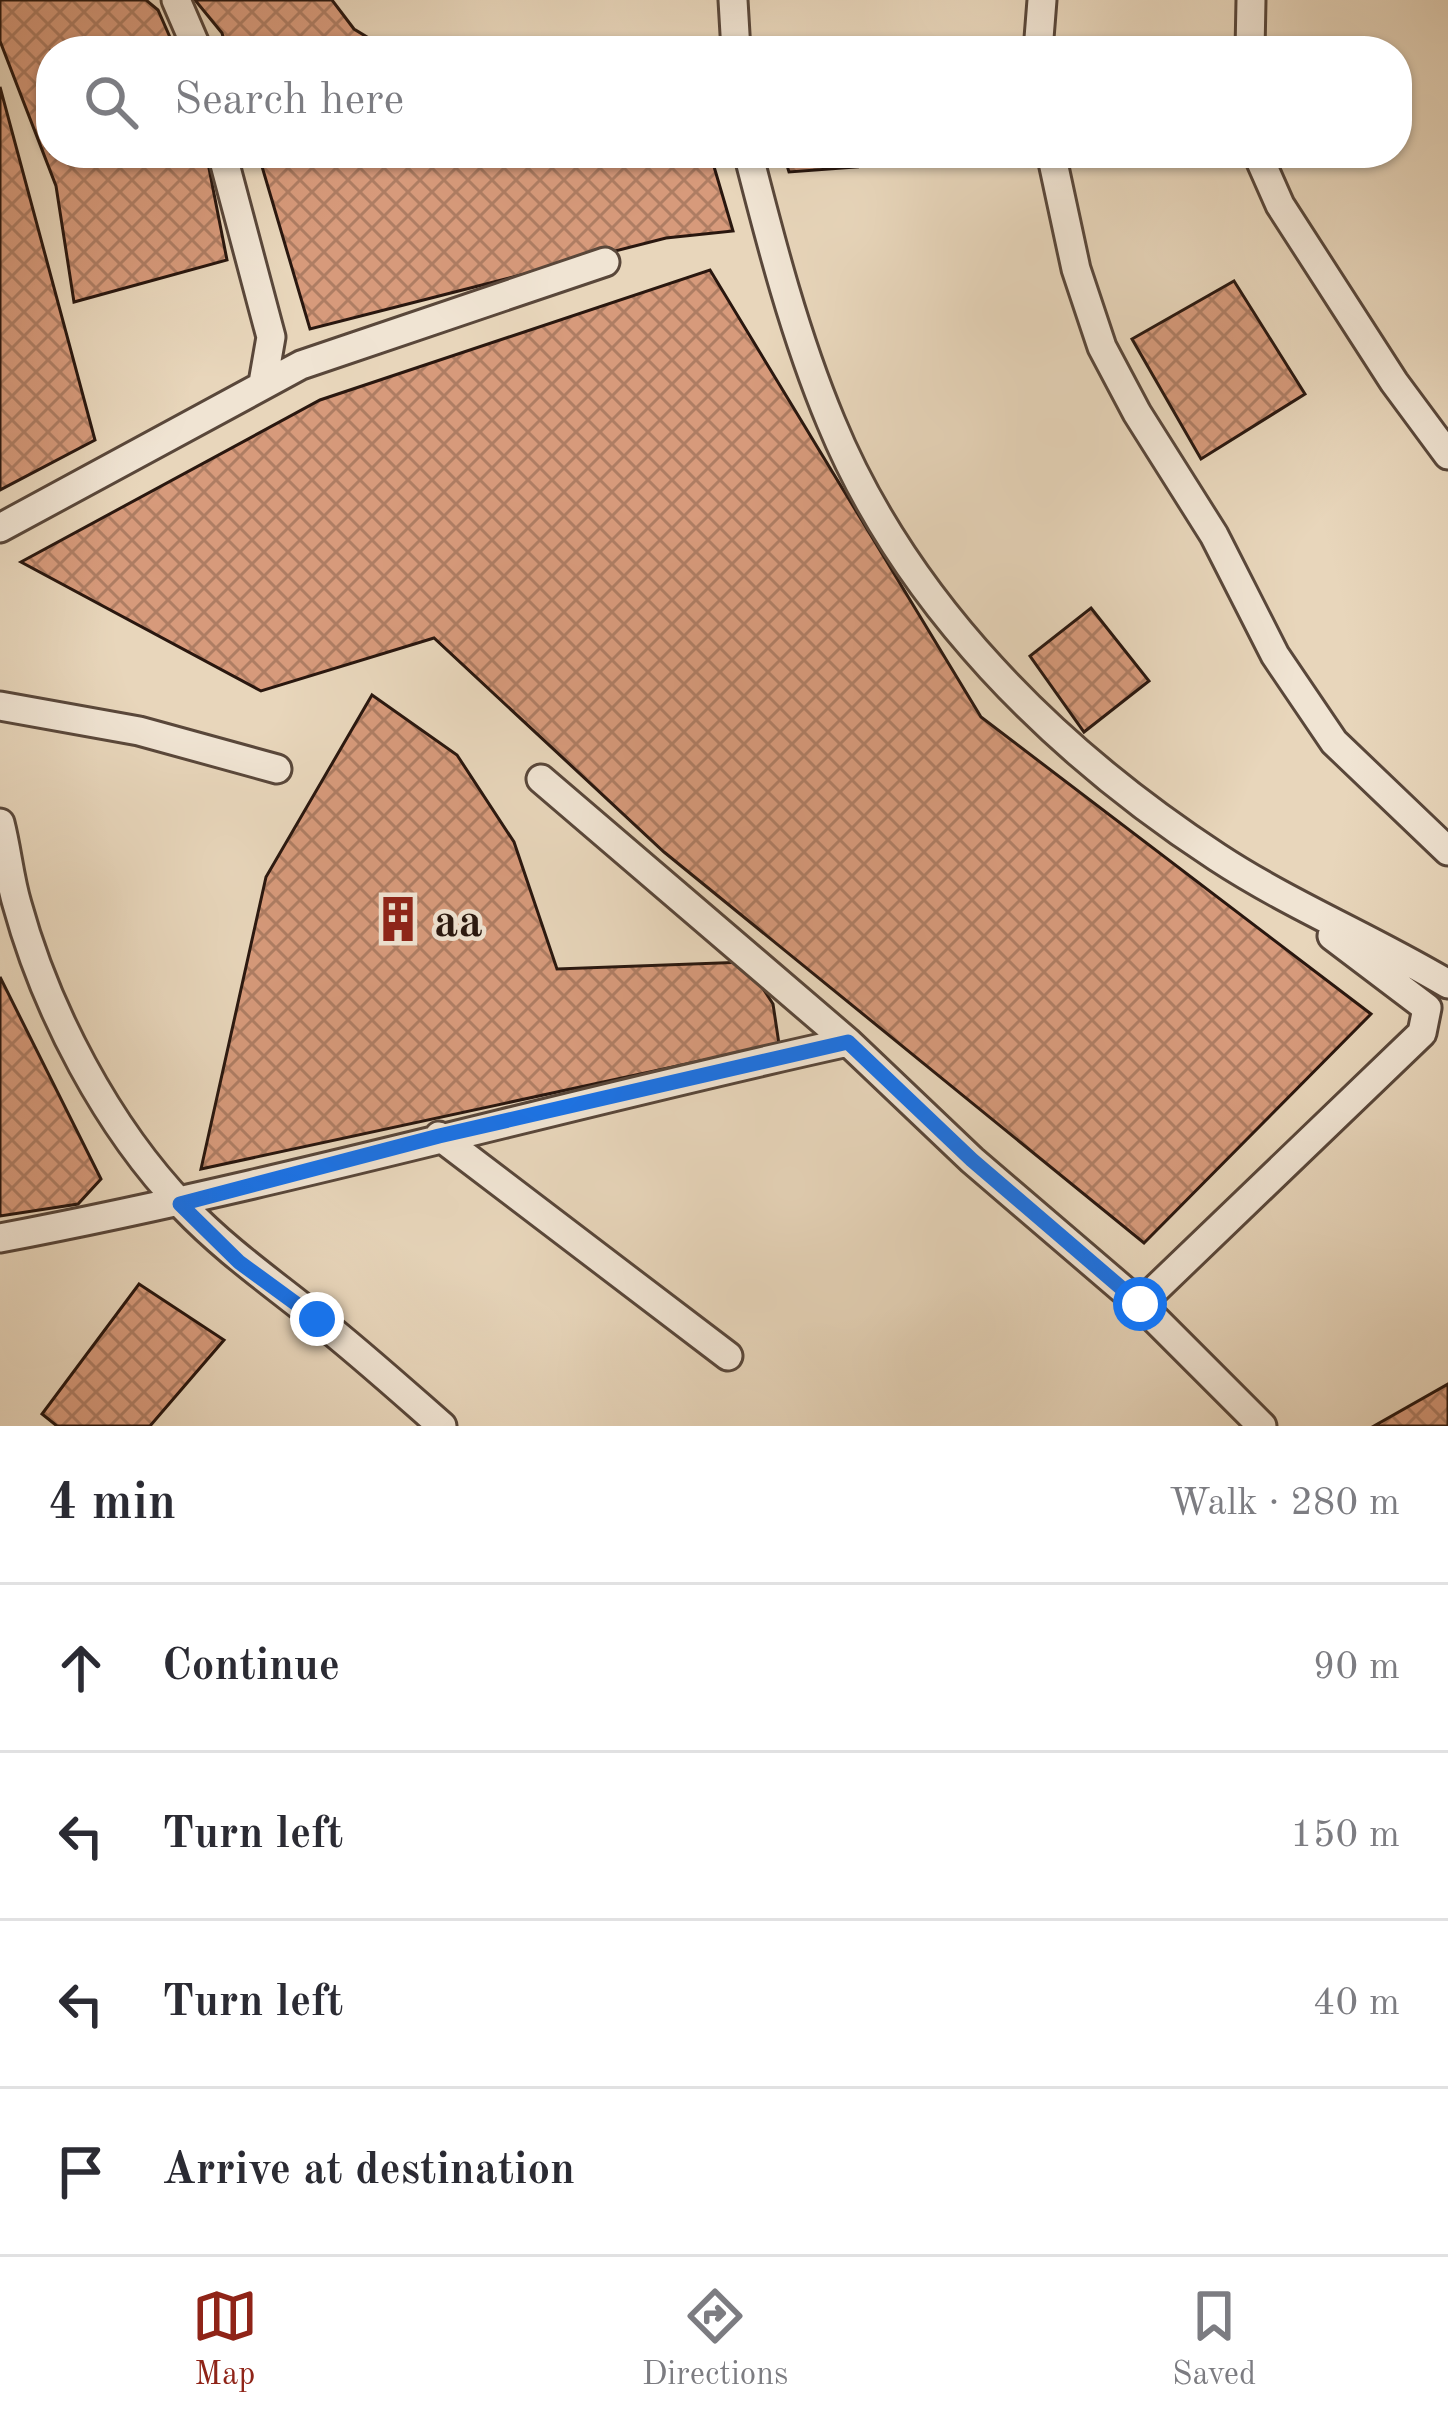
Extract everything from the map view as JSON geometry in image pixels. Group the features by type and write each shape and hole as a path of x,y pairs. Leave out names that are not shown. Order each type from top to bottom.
{"street":[{"path":"176,0 192,36"},
{"path":"733,0 735,36"},
{"path":"1039,36 1042,0"},
{"path":"1250,36 1251,0"},
{"path":"226,168 271,337 263,383"},
{"path":"753,168 830,421 901,554 969,643 1084,761 1219,859 1448,983"},
{"path":"1054,168 1076,268 1102,347 1137,413 1214,535 1275,655 1334,742 1448,851"},
{"path":"1263,168 1280,205 1394,382 1448,455"},
{"path":"0,528 301,365 605,262"},
{"path":"0,706 139,731 278,769"},
{"path":"541,779 848,1042 972,1160 1140,1304 1262,1426"},
{"path":"0,823 8,902 48,990 81,1059 180,1204 239,1262 317,1319 442,1426"},
{"path":"1140,1304 1422,1033 1426,1008 1341,944 1313,910"},
{"path":"0,1238 180,1204 439,1136 848,1042"},
{"path":"439,1136 728,1357"}],"building":[{"path":"0,0 146,0 158,10 169,36 36,36 36,134 0,41"},
{"path":"195,0 332,0 354,29 365,36 223,36"},
{"path":"0,87 95,440 0,490"},
{"path":"49,168 209,168 227,260 74,302"},
{"path":"262,168 714,168 733,231 666,238 310,329"},
{"path":"788,168 843,168 789,172"},
{"path":"710,270 981,717 1371,1014 1144,1243 664,852 434,638 261,691 21,562 320,400"},
{"path":"1234,281 1305,394 1201,459 1132,339"},
{"path":"1091,608 1149,681 1084,732 1030,656"},
{"name":"aa","path":"372,695 457,755 514,842 557,969 746,962 773,1004 779,1044 201,1169 266,877"},
{"path":"0,977 101,1179 78,1204 0,1216"},
{"path":"139,1284 224,1340 150,1426 57,1426 42,1414"},
{"path":"1448,1384 1448,1426 1374,1426"}],"place":[{"name":"aa","path":"398,919"}],"route":[{"path":"317,1319 239,1262 180,1204 439,1136 848,1042 972,1160 1140,1304"}]}
